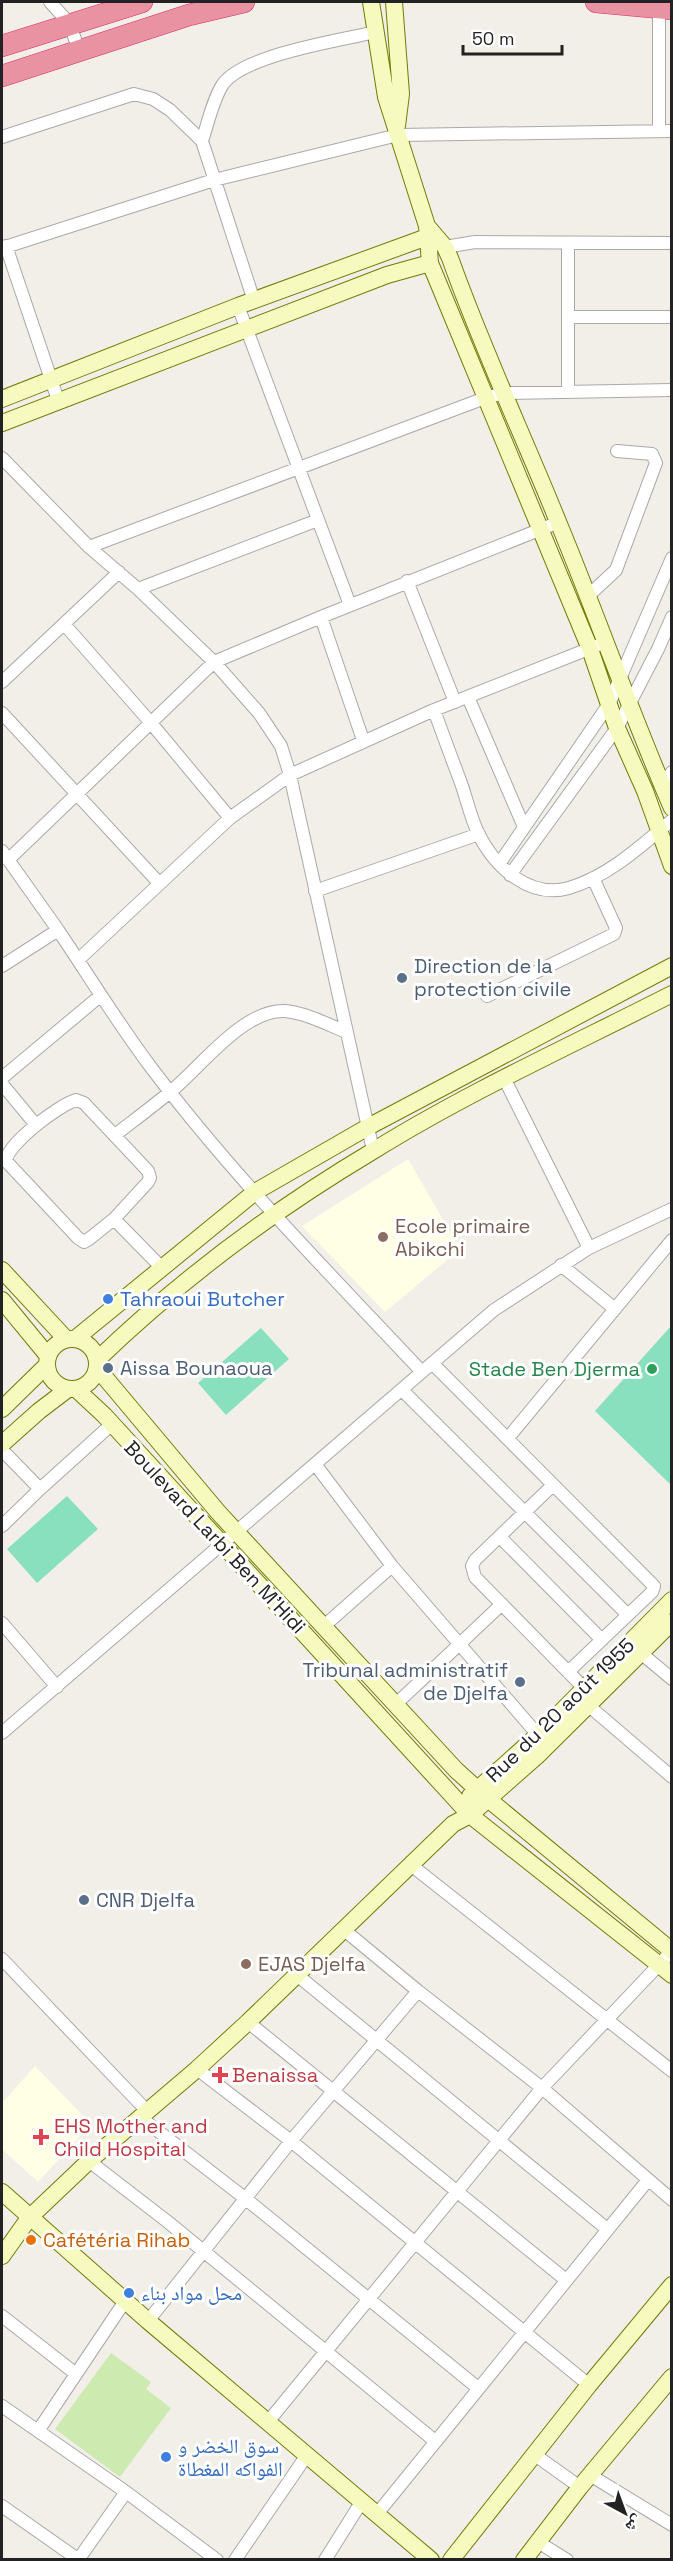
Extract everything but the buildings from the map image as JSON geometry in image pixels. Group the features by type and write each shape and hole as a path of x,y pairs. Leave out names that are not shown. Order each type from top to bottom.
{"highway":[{"path":"2,46 142,2"},
{"path":"2,76 189,15 244,2"},
{"path":"596,2 665,9"}],"street":[{"path":"50,2 69,24 79,50"},
{"path":"371,2 386,97 427,231 430,263 590,649 617,728 645,791 672,866"},
{"path":"394,2 400,94 397,131"},
{"path":"57,400 4,247 214,180 397,131 665,131 665,9"},
{"path":"201,141 222,85 233,74 288,52 376,32"},
{"path":"2,137 134,94 153,99 170,110 201,141 214,180 246,304 247,328 297,468 350,605"},
{"path":"427,231 445,248 559,522 630,706 667,778 672,808"},
{"path":"2,399 427,231"},
{"path":"445,248 475,242 672,243"},
{"path":"568,243 568,392"},
{"path":"2,423 387,275 430,263"},
{"path":"568,317 672,317"},
{"path":"89,547 485,398 504,393 672,390"},
{"path":"588,596 616,570 656,463 652,454 617,451"},
{"path":"2,458 89,547 138,589 214,662 259,713 280,746 290,775 373,1150"},
{"path":"138,589 318,520"},
{"path":"422,1372 274,1214 170,1092 100,996 58,930 5,855 77,794 214,662 559,522"},
{"path":"499,864 609,704 668,576 672,558"},
{"path":"2,682 119,572"},
{"path":"407,582 455,702"},
{"path":"510,875 617,728 630,706 672,616"},
{"path":"321,617 363,740"},
{"path":"63,624 151,723 230,818"},
{"path":"78,960 230,818 290,775 363,740 434,710 607,642"},
{"path":"468,697 524,827"},
{"path":"434,710 479,834 499,864 510,875 529,886 548,891 569,888 593,878 622,861 672,820"},
{"path":"2,712 159,883"},
{"path":"315,891 479,834"},
{"path":"487,996 614,934 616,928 593,878"},
{"path":"2,966 58,930"},
{"path":"2,1409 47,1360 58,1343 70,1339 255,1192 368,1126 672,966"},
{"path":"2,1444 39,1411 72,1389 90,1382 97,1364 120,1337 274,1214 373,1150 450,1107 672,994"},
{"path":"2,1078 100,996"},
{"path":"115,1135 170,1092 240,1028 262,1015 284,1011 300,1014 346,1032"},
{"path":"505,1080 588,1248"},
{"path":"2,1084 36,1125"},
{"path":"76,1100 84,1103 115,1135 148,1171 150,1178 114,1219 84,1242 8,1165 5,1158 36,1125 76,1100"},
{"path":"2,1733 494,1310 588,1248 672,1209"},
{"path":"114,1219 161,1267"},
{"path":"508,1438 672,1240"},
{"path":"561,1265 615,1309"},
{"path":"2,1270 70,1339 89,1345 97,1364 236,1532 482,1794 671,1951 543,2088 267,2422"},
{"path":"2,1300 47,1360 51,1378 55,1384 72,1389"},
{"path":"432,1363 654,1586 652,1592 568,1672"},
{"name":"Boulevard Larbi Ben M'Hidi","path":"72,1389 112,1424 465,1810 672,1975"},
{"path":"402,1390 628,1615"},
{"path":"2,1526 112,1424"},
{"path":"2,1450 40,1489"},
{"path":"315,1464 392,1566 538,1735"},
{"path":"553,1485 475,1560 472,1566 475,1577 568,1672 583,1697 672,1778"},
{"path":"500,1537 602,1640"},
{"path":"324,1626 392,1566"},
{"name":"Rue du 20 août 1955","path":"2,2256 29,2218 89,2161 197,2069 297,1975 583,1697 672,1600"},
{"path":"396,1704 502,1604"},
{"name":"Rue du 20 août 1955","path":"482,1794 538,1735 583,1697 642,1654 672,1622"},
{"path":"2,1623 57,1687"},
{"path":"642,1654 672,1679"},
{"path":"411,1864 672,2071"},
{"path":"344,1929 418,1991 543,2088 672,2200"},
{"path":"2,1959 143,2114 478,2388"},
{"path":"297,1975 500,2139 607,2229"},
{"path":"148,2321 291,2141 418,1991"},
{"path":"248,2022 566,2280"},
{"path":"197,2069 291,2141 589,2385"},
{"path":"89,2161 204,2251 435,2441"},
{"path":"377,2514 648,2180"},
{"path":"2,2192 148,2321 431,2559"},
{"path":"452,2559 589,2385 672,2285"},
{"path":"38,2431 125,2301"},
{"path":"2,2316 76,2374"},
{"path":"524,2559 585,2481 668,2388"},
{"path":"2,2406 126,2492 217,2559"},
{"path":"535,2455 672,2525"},
{"path":"235,2559 307,2456"},
{"path":"2,2506 79,2559 126,2492"},
{"path":"324,2559 362,2501"},
{"path":"538,2542 567,2559"}],"shaded area":[{"name":"Ecole primaire Abikchi","path":"408,1159 460,1249 385,1312 302,1226"},
{"name":"EHS Mother and Child Hospital","path":"35,2066 91,2124 38,2182 2,2149 2,2103"}],"green space":[{"name":"Stade Ben Djerma","path":"671,1326 671,1485 595,1411"},
{"path":"261,1328 289,1359 226,1415 198,1383"},
{"path":"67,1496 98,1529 37,1583 7,1549"},
{"path":"111,2353 151,2382 146,2389 171,2408 120,2477 55,2429"}],"place":[{"name":"Direction de la protection civile","path":"402,978"},
{"name":"Ecole primaire Abikchi","path":"383,1237"},
{"name":"Tahraoui Butcher","path":"108,1299"},
{"name":"Aissa Bounaoua","path":"108,1368"},
{"name":"Stade Ben Djerma","path":"652,1369"},
{"name":"Tribunal administratif de Djelfa","path":"520,1682"},
{"name":"CNR Djelfa","path":"84,1900"},
{"name":"EJAS Djelfa","path":"246,1964"},
{"name":"Benaissa","path":"220,2075"},
{"name":"EHS Mother and Child Hospital","path":"41,2137"},
{"name":"Cafétéria Rihab","path":"31,2240"},
{"name":"محل مواد بناء","path":"129,2293"},
{"name":"سوق الخضر و الفواكه المغطاة","path":"166,2457"}]}
